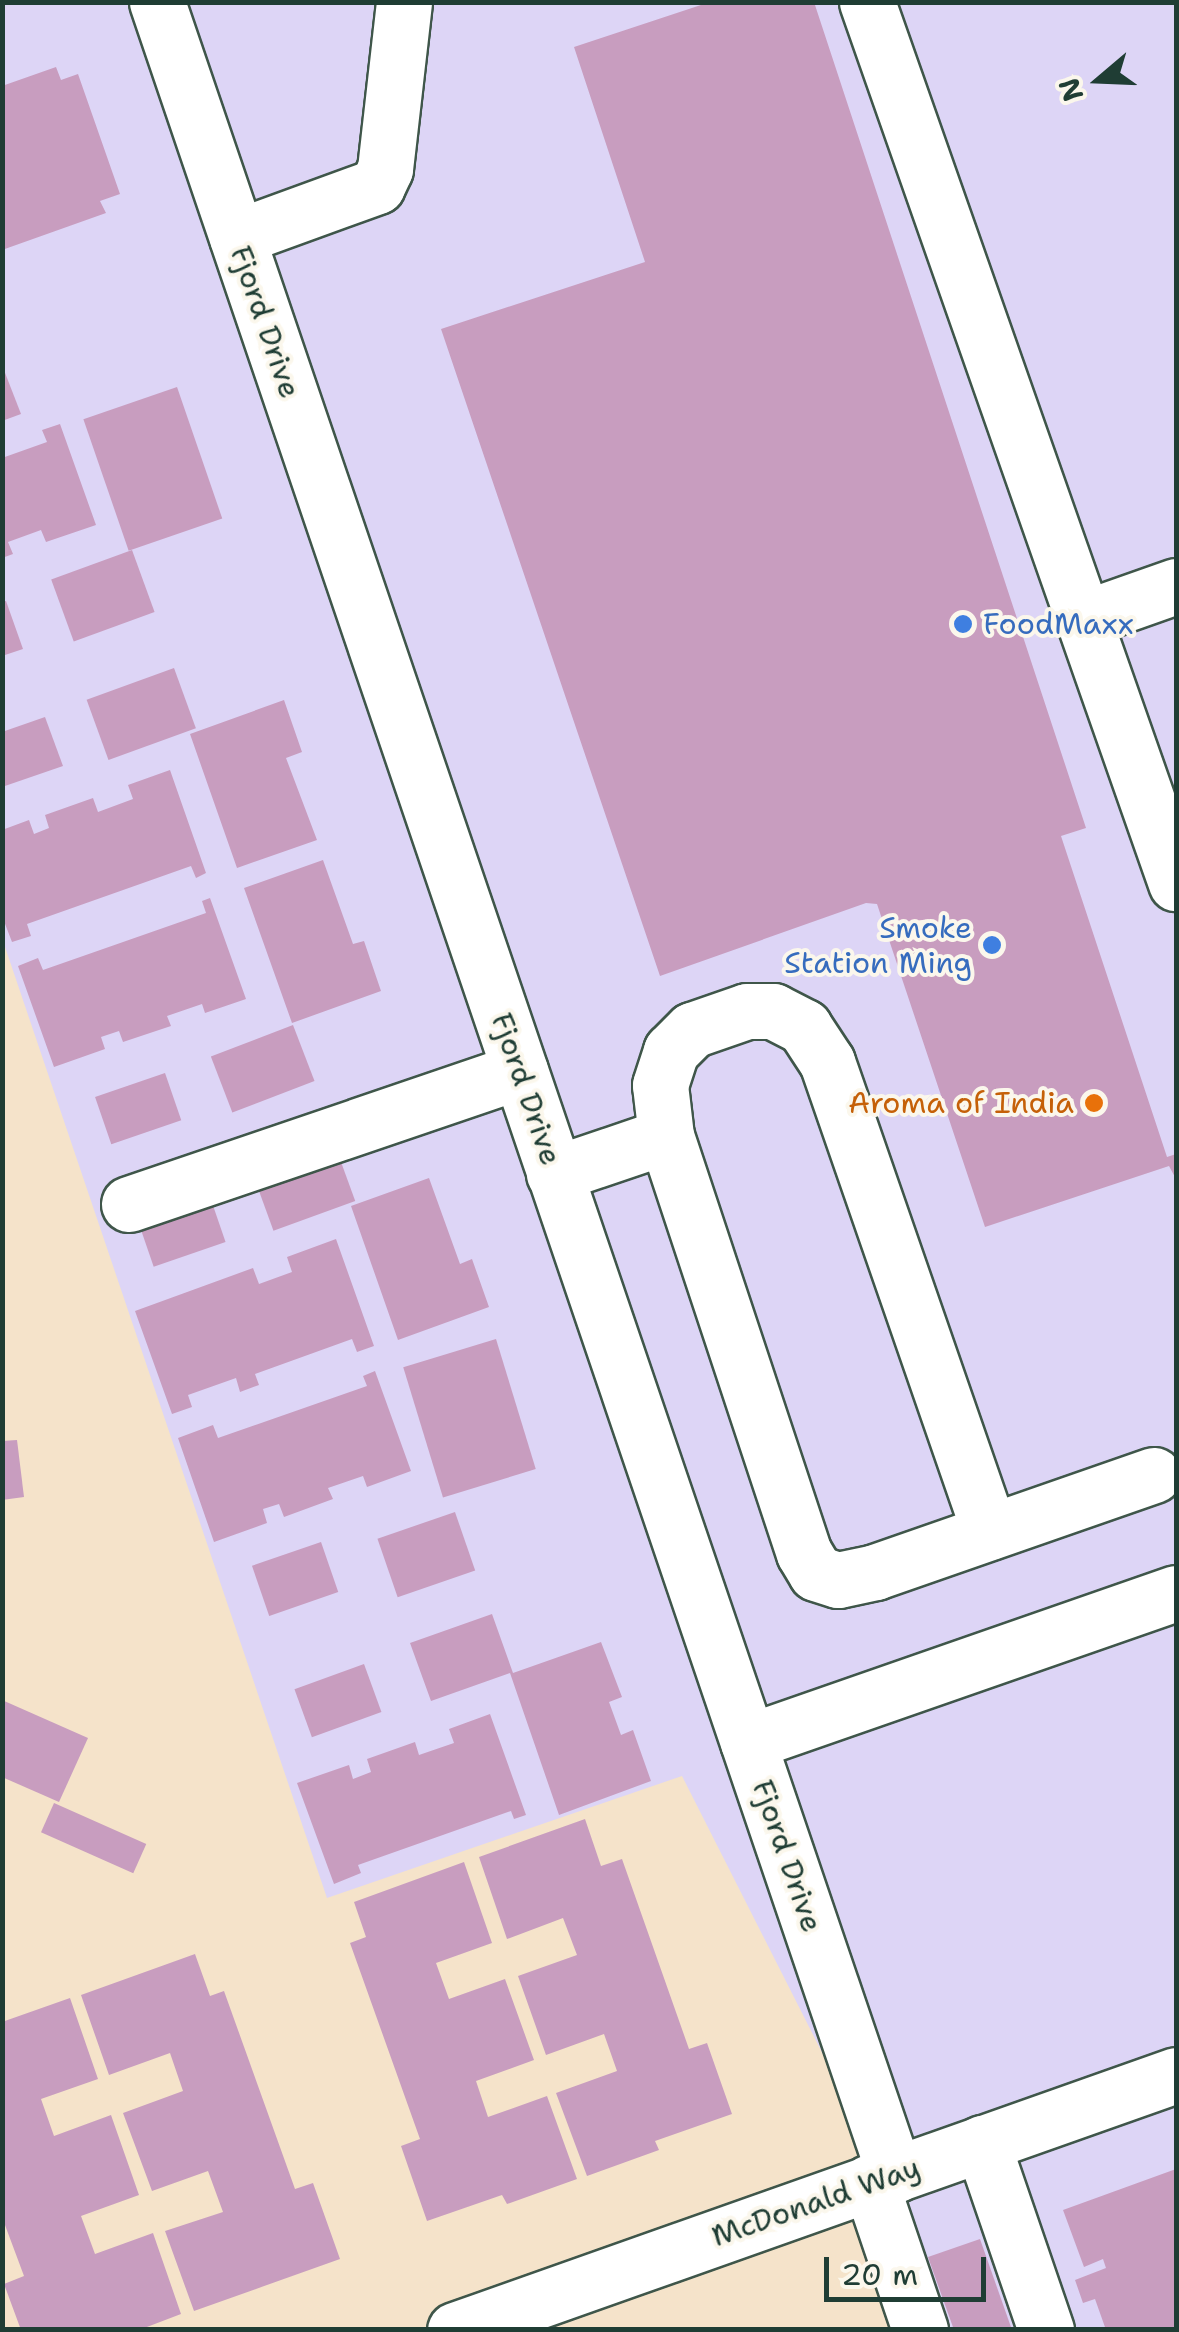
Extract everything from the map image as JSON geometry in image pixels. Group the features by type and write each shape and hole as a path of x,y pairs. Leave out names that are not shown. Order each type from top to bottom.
{"street":[{"name":"Fjord Drive","path":"156,2 748,1742 882,2179 920,2330"},
{"path":"236,237 377,186 386,168 404,2"},
{"path":"868,2 1176,883"},
{"path":"1085,618 1176,586"},
{"path":"990,1532 827,1062 804,1027 773,1011 747,1011 692,1030 671,1051 660,1085 666,1136 804,1553 816,1573 838,1580 990,1532 1154,1475"},
{"path":"129,1204 520,1071"},
{"path":"554,1174 666,1136"},
{"path":"748,1742 1176,1594"},
{"name":"McDonald Way","path":"455,2330 1176,2075"},
{"path":"982,2143 1046,2330"}],"shaded area":[{"path":"2,3 1176,3 1176,2329 948,2329 920,2246 682,1776 327,1898 3,941"}],"building":[{"path":"710,2 814,2 1086,828 1061,836 1167,1157 1176,1154 1176,1179 1169,1166 985,1227 877,904 866,903 660,976 441,329 645,262 574,47"},
{"path":"56,67 61,80 78,74 120,194 100,201 106,213 2,250 2,86"},
{"path":"2,365 21,414 2,421"},
{"path":"177,387 222,518 129,551 83,419"},
{"path":"60,424 96,525 46,542 41,530 8,542 13,554 2,558 2,458 47,442 42,430"},
{"path":"132,550 155,612 74,641 51,579"},
{"path":"6,601 23,649 2,656 2,602"},
{"path":"174,668 196,728 108,760 87,700"},
{"path":"284,700 302,752 286,758 317,840 237,868 190,734"},
{"path":"45,717 63,766 2,787 2,732"},
{"path":"170,770 206,873 196,878 191,866 27,924 31,936 12,942 2,916 2,830 29,820 34,834 49,828 45,815 93,798 98,812 133,799 128,785"},
{"path":"323,860 353,944 364,941 381,991 292,1023 244,888"},
{"path":"210,898 246,999 205,1013 202,1004 167,1016 171,1026 123,1042 119,1031 101,1037 105,1049 54,1067 18,966 38,958 43,970 206,913 202,901"},
{"path":"293,1025 315,1081 232,1113 211,1057"},
{"path":"165,1073 181,1120 111,1144 95,1097"},
{"path":"333,1140 355,1201 273,1231 251,1170"},
{"path":"429,1178 460,1264 472,1259 489,1307 398,1340 351,1206"},
{"path":"207,1188 226,1242 154,1267 135,1213"},
{"path":"336,1239 374,1346 357,1352 352,1339 255,1374 259,1385 240,1392 236,1378 188,1395 192,1407 172,1414 135,1311 253,1268 259,1284 292,1272 287,1257"},
{"path":"496,1339 536,1469 443,1497 403,1367"},
{"path":"375,1371 411,1471 367,1487 363,1476 328,1488 333,1499 284,1517 279,1504 263,1509 267,1523 214,1542 178,1438 213,1425 218,1438 367,1386 363,1376"},
{"path":"17,1440 24,1497 2,1500 2,1441"},
{"path":"455,1512 475,1571 398,1597 377,1539"},
{"path":"321,1542 338,1592 269,1616 252,1566"},
{"path":"492,1614 513,1673 601,1642 622,1697 609,1702 621,1735 633,1730 651,1781 559,1815 510,1673 431,1701 410,1643"},
{"path":"364,1664 381,1712 312,1737 294,1689"},
{"path":"2,1700 88,1738 59,1802 2,1777"},
{"path":"490,1714 526,1815 514,1819 511,1811 358,1865 361,1873 334,1884 297,1783 349,1765 353,1779 371,1772 367,1759 415,1742 419,1755 454,1743 449,1729"},
{"path":"54,1803 146,1844 133,1873 41,1832"},
{"path":"585,1819 601,1866 622,1859 689,2049 707,2043 732,2114 655,2141 659,2150 587,2176 556,2093 617,2071 604,2034 546,2055 518,1976 577,1955 563,1918 507,1939 479,1857"},
{"path":"464,1862 492,1943 436,1963 449,1999 505,1979 534,2060 476,2081 488,2117 547,2096 577,2179 507,2204 502,2195 427,2221 401,2146 420,2139 350,1943 366,1937 354,1902"},
{"path":"195,1954 210,1996 224,1991 295,2189 313,2183 340,2259 194,2311 165,2231 223,2212 208,2171 152,2191 123,2113 183,2091 170,2053 109,2075 81,1995"},
{"path":"70,1998 98,2079 41,2099 54,2136 111,2115 139,2195 81,2216 95,2254 153,2233 181,2314 139,2330 21,2330 4,2284 24,2276 2,2217 2,2022"},
{"path":"1176,2169 1176,2330 1106,2330 1095,2299 1083,2303 1075,2280 1106,2268 1103,2259 1084,2267 1063,2210"},
{"path":"980,2239 1012,2330 954,2330 928,2257"}],"place":[{"name":"FoodMaxx","path":"963,624"},
{"name":"Smoke Station Ming","path":"992,945"},
{"name":"Aroma of India","path":"1094,1103"}]}
